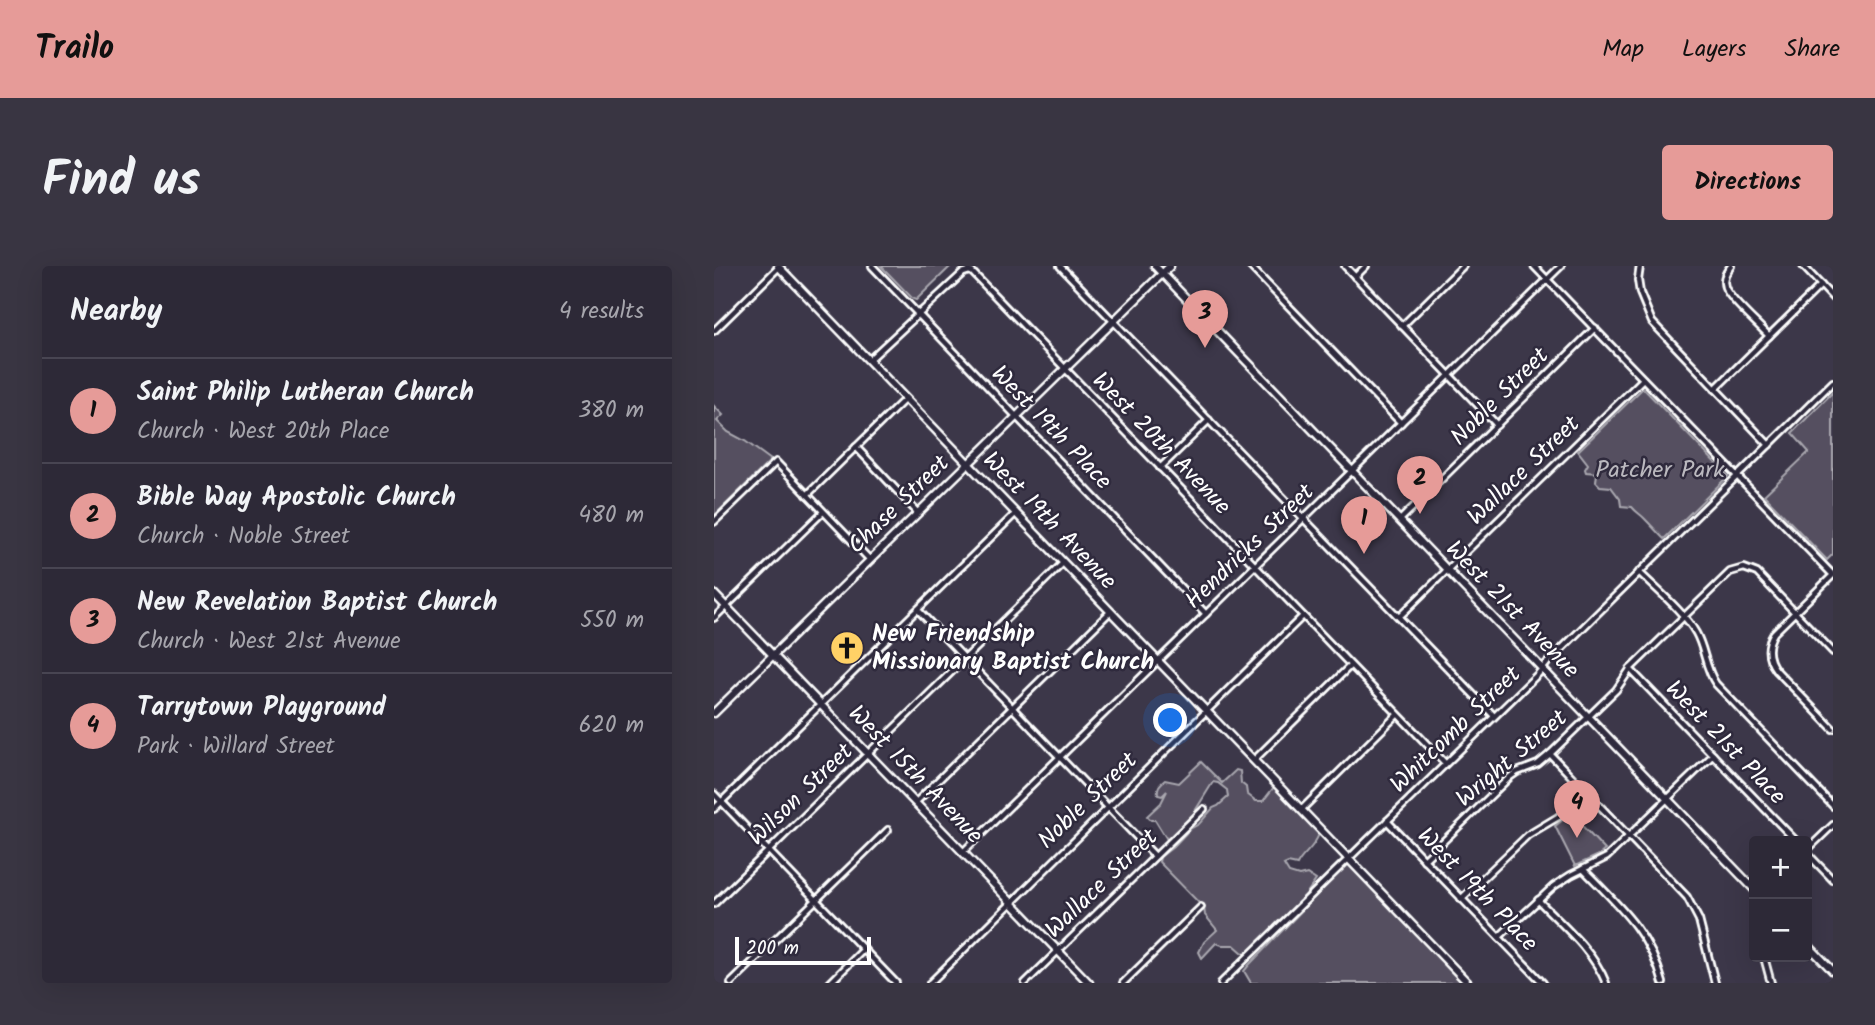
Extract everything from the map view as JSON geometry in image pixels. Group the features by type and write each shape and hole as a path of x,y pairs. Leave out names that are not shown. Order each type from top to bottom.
{"street":[{"name":"West 19th Place","path":"872,266 1206,614"},
{"path":"1060,266 1494,716"},
{"name":"West 21st Avenue","path":"1155,266 1749,884"},
{"name":"Chase Street","path":"714,713 1170,266"},
{"path":"1250,266 1401,423"},
{"path":"1345,266 1497,425"},
{"path":"1355,277 1366,266"},
{"path":"1402,326 1463,266"},
{"path":"1534,266 1833,575 1774,633 1765,649 1776,670 1833,729"},
{"name":"Hendricks Street","path":"963,852 1561,266"},
{"path":"1640,266 1639,287 1643,305 1652,322 1769,445"},
{"path":"1731,266 1724,279 1729,295 1769,336"},
{"path":"1803,266 1833,298"},
{"path":"714,331 778,267"},
{"name":"West 19th Avenue","path":"778,267 1468,983"},
{"name":"West 20th Avenue","path":"918,315 963,273 972,272 1445,764"},
{"path":"1715,389 1821,285"},
{"path":"869,361 918,315"},
{"name":"Noble Street","path":"1400,520 1595,328"},
{"name":"Wallace Street","path":"1399,617 1643,379"},
{"name":"Whitcomb Street","path":"1221,983 1833,382"},
{"path":"807,495 905,399"},
{"path":"1160,468 1209,420"},
{"path":"856,447 919,513"},
{"path":"714,522 776,462 870,560"},
{"path":"714,618 823,512"},
{"path":"714,809 1015,514"},
{"name":"Wilson Street","path":"714,904 1063,563"},
{"name":"Wright Street","path":"1424,860 1517,772 1538,764 1550,754 1618,688 1630,669 1732,570 1751,570 1760,576 1795,612"},
{"path":"1639,572 1683,617 1698,637 1716,684 1833,806"},
{"name":"West 15th Avenue","path":"714,594 1089,983"},
{"path":"918,610 1155,856"},
{"path":"915,803 1110,612"},
{"path":"1795,612 1833,652"},
{"name":"Noble Street","path":"930,983 1303,616"},
{"path":"1253,761 1350,666"},
{"name":"West 21st Place","path":"1630,669 1791,836"},
{"path":"1301,810 1398,714"},
{"path":"1550,754 1690,902 1702,927 1715,983"},
{"path":"1499,937 1562,880 1604,860 1713,755"},
{"path":"1461,899 1528,835 1558,817 1586,792"},
{"path":"714,794 896,983"},
{"name":"Wallace Street","path":"1026,983 1204,810"},
{"name":"West 19th Place","path":"1387,821 1543,983"},
{"path":"1812,846 1833,825"},
{"path":"731,983 888,830"},
{"path":"1812,857 1833,880"},
{"path":"1583,869 1638,929 1654,956 1663,983"},
{"path":"1538,900 1587,950 1600,968 1606,983"},
{"path":"1123,983 1201,907"},
{"path":"830,983 864,949"},
{"path":"1812,949 1832,968"},
{"path":"1765,962 1771,983"}],"green space":[{"path":"881,266 951,266 916,300"},
{"name":"Patcher Park","path":"1643,388 1728,476 1664,539 1632,507 1621,506 1620,499 1611,487 1600,486 1596,482 1597,473 1586,472 1588,464 1578,451"},
{"path":"1833,392 1833,554 1827,560 1764,495 1809,452 1792,433"},
{"path":"714,406 723,415 717,421 728,432 771,460 714,516"},
{"path":"1201,762 1222,783 1236,770 1240,771 1241,783 1246,787 1247,794 1256,801 1263,801 1274,787 1319,834 1297,865 1284,865 1289,873 1299,876 1307,874 1316,880 1302,900 1248,952 1243,953 1234,945 1216,943 1202,958 1199,952 1204,942 1217,930 1205,915 1204,908 1159,862 1160,857 1228,797 1227,790 1213,782 1190,819 1168,841 1155,820 1147,816 1161,803 1167,791 1162,796 1158,795 1161,783 1165,780 1179,783"},
{"path":"1571,814 1605,850 1575,866 1555,826"},
{"path":"1348,863 1465,983 1251,983 1244,971"}],"place":[{"name":"New Revelation Baptist Church","path":"1205,348"},
{"name":"Bible Way Apostolic Church","path":"1420,514"},
{"name":"Saint Philip Lutheran Church","path":"1364,554"},
{"name":"New Friendship Missionary Baptist Church","path":"847,648"},
{"name":"Tarrytown Playground","path":"1577,838"}]}
